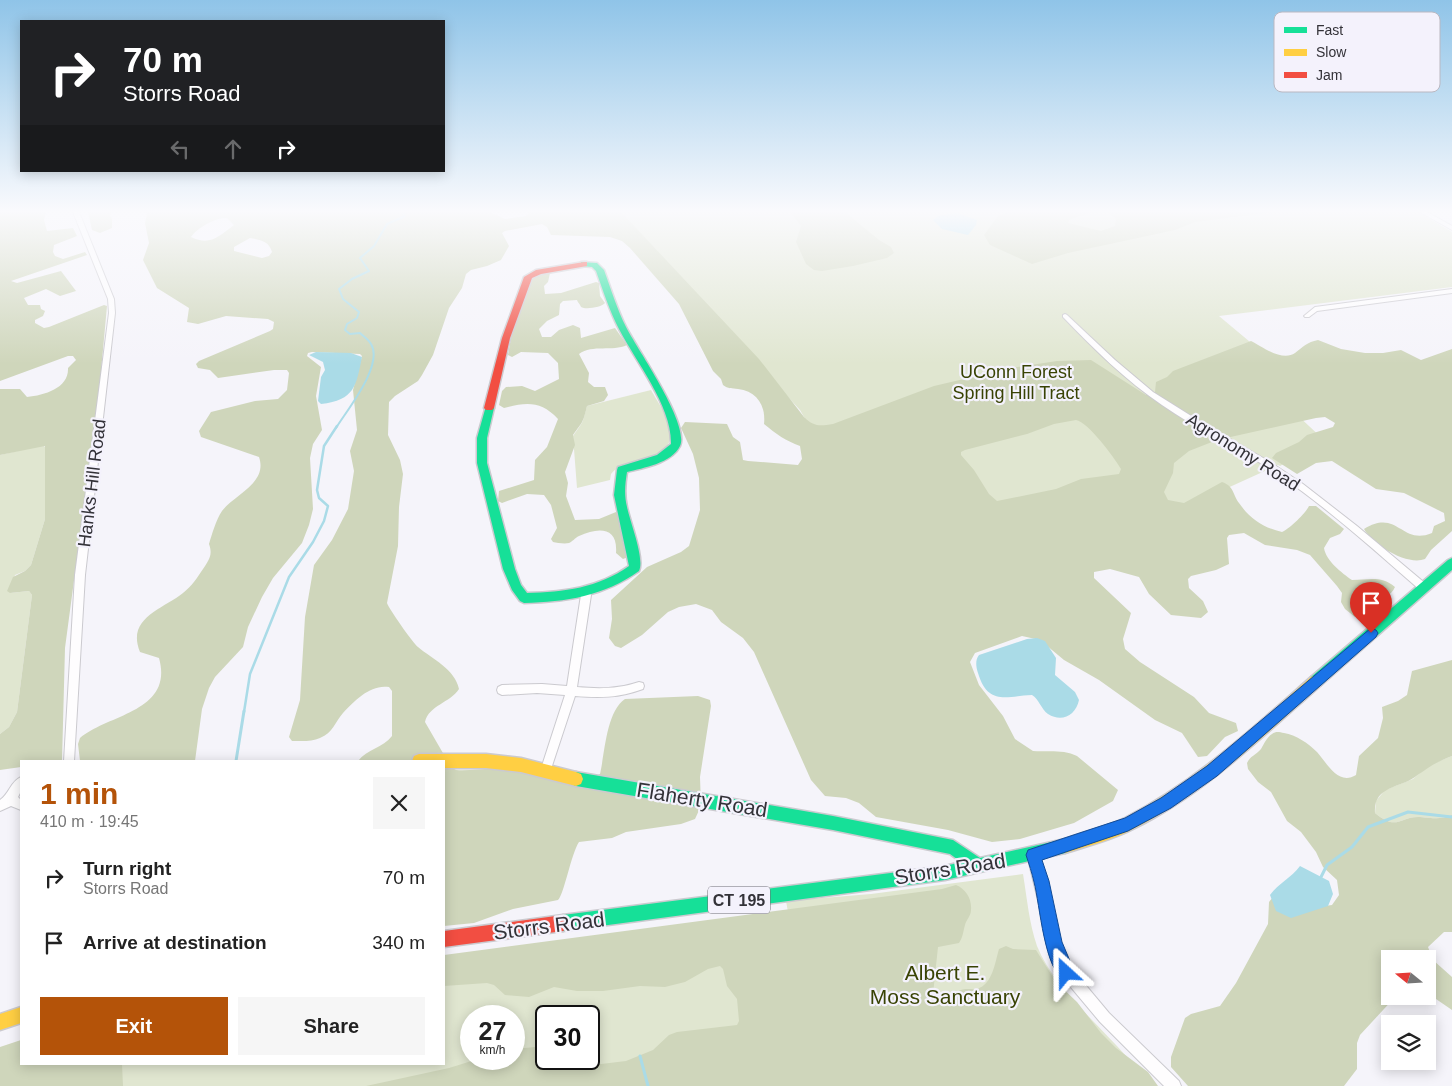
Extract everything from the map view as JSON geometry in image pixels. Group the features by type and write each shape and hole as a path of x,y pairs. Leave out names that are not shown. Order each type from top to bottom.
{"street":[{"name":"Hanks Hill Road","path":"69,760 80,575 112,313 110,299 96,263"},
{"path":"584,264 594,265 600,270 618,318 664,401 678,436 676,446 667,455 622,470 618,479 618,493 636,554 635,568 623,579 586,595 524,598 516,587 482,463 482,438 506,338 522,286 528,276 539,272 584,264"},
{"path":"1307,316 1315,309 1452,291"},
{"name":"Agronomy Road","path":"1065,316 1141,386 1165,404 1244,448 1284,474 1372,543 1423,587"},
{"name":"Storrs Road","path":"445,939 945,873 1063,848 1128,824 1166,803 1212,771 1452,563"},
{"path":"545,772 571,691 586,595"},
{"path":"502,690 548,689 624,693 639,686"},
{"name":"Flaherty Road","path":"445,761 486,761 521,765 588,782 834,823 952,847 979,866"},
{"path":"0,806 17,802 14,791 20,783"},
{"path":"1033,855 1042,881 1054,942 1066,973 1098,1011 1174,1086"},
{"path":"0,1022 20,1015"}],"green space":[{"path":"0,263 65,263 11,281 17,283 61,271 76,291 60,296 46,289 24,298 28,305 40,305 41,309 45,311 43,316 35,320 35,323 44,328 104,305 107,306 99,393 65,648 62,760 20,760 20,767 0,770 0,734 9,727 17,712 32,595 29,591 10,593 7,591 13,577 25,571 31,565 45,519 45,446 0,455 0,389 20,389 27,397 48,392 65,381 68,368 76,360 73,356 68,356 0,381"},
{"path":"144,263 495,263 471,270 466,274 462,288 449,308 433,355 422,375 418,381 389,402 388,435 400,460 403,474 399,507 398,546 387,603 396,619 415,644 448,670 457,682 459,689 435,708 427,716 425,722 451,767 456,770 512,770 575,781 600,774 610,723 619,705 625,699 698,696 710,700 711,706 700,777 701,806 695,819 681,824 626,832 612,838 579,842 573,855 563,891 558,900 513,909 474,923 445,926 445,760 359,760 392,736 392,691 389,687 370,690 358,698 324,736 306,741 292,741 289,737 300,700 305,617 314,565 332,540 348,509 354,471 350,451 357,430 353,390 362,356 360,354 308,353 307,356 321,367 316,396 322,430 313,444 310,458 313,509 309,525 302,543 273,578 262,597 248,627 243,647 215,677 209,688 202,709 195,760 80,760 78,744 80,738 92,730 136,709 148,701 157,690 161,676 159,658 140,652 137,640 138,631 142,623 149,616 183,593 194,582 210,557 209,544 214,527 222,511 255,481 259,474 261,466 259,457 201,437 199,431 211,412 255,401 278,399 287,390 289,373 287,370 218,378 210,370 198,368 196,364 199,361 270,331 273,329 274,322 268,319 226,316 198,324 187,322 189,308 157,288"},
{"path":"643,263 669,263 759,359 804,417 817,425 833,424 934,386 1011,368 1057,361 1091,360 1146,395 1155,392 1156,382 1167,377 1173,371 1251,341 1284,356 1295,353 1308,343 1318,340 1341,349 1365,353 1401,350 1421,360 1452,349 1452,531 1431,550 1425,559 1409,560 1400,557 1375,541 1364,529 1375,524 1385,523 1392,524 1413,535 1422,536 1432,533 1434,526 1445,521 1444,513 1404,493 1376,489 1332,461 1316,463 1297,474 1272,458 1276,453 1299,442 1307,435 1333,427 1335,423 1325,417 1217,440 1189,451 1174,463 1173,473 1164,492 1168,500 1184,503 1222,482 1231,488 1243,509 1253,518 1269,528 1282,532 1297,521 1309,506 1316,506 1344,529 1340,534 1330,538 1324,548 1328,558 1335,566 1352,580 1369,579 1385,581 1395,587 1393,590 1389,595 1375,601 1355,617 1345,609 1341,602 1342,593 1337,586 1310,555 1297,550 1265,545 1244,533 1229,535 1227,538 1229,564 1216,570 1191,576 1188,579 1189,588 1203,601 1208,612 1201,618 1171,615 1149,594 1139,577 1110,569 1094,572 1094,578 1131,613 1123,639 1125,649 1140,662 1194,697 1209,713 1236,723 1238,731 1225,737 1207,756 1198,757 1182,733 1155,720 1099,680 1064,660 1040,640 1022,636 975,653 970,662 979,685 1003,716 1015,739 1033,751 1061,752 1077,756 1118,790 1113,801 1074,823 1020,839 992,842 948,830 876,817 859,803 846,798 825,796 811,780 754,652 743,638 721,622 712,610 696,604 679,607 668,612 642,635 621,648 615,646 609,638 612,619 611,600 647,567 681,552 689,546 700,510 699,478 693,454 681,428 685,422 727,424 733,437 740,442 743,460 798,465 802,459 800,446 781,437 764,424 762,406 755,396 745,390 728,388 723,385 721,379 713,371 679,304","holes":["1076,420 1087,427 1100,441 1121,469 1119,474 1081,479 1056,489 997,501 989,494 974,470 961,455 961,452 965,450 1027,434 1054,424"]},
{"name":"UConn Forest Spring Hill Tract","path":"665,263 1452,263 1452,287 1219,316 1256,347 1232,354 1325,441 1280,466 1278,465 1179,510 884,555 800,410"},
{"path":"867,263 822,271 814,270 806,264"},
{"path":"550,273 548,282 544,286 545,294 561,293 596,282 599,283 600,296 605,303 597,307 586,308 581,307 577,300 563,301 560,304 559,315 547,321 539,329 542,337 551,337 559,330 573,325 580,328 581,338 615,328 627,345 615,348 590,349 579,354 589,373 588,382 594,387 605,387 608,395 604,401 587,406 585,416 573,435 575,445 565,472 568,483 566,496 575,520 599,519 616,512 619,515 628,557 623,559 616,553 614,538 606,531 586,533 569,543 553,542 551,539 557,528 551,505 544,495 527,494 502,503 498,501 499,491 534,480 535,460 547,447 558,419 546,409 533,404 504,408 499,405 502,391 506,387 522,386 535,391 559,379 558,363 548,353 521,352 512,357 508,355 516,313 523,290 534,276"},
{"path":"651,390 668,422 670,439 667,446 658,455 617,468 611,474 610,480 577,488 573,436 582,422 587,406"},
{"path":"43,445 46,448 45,519 31,565 25,571 15,575 10,593 29,591 32,595 17,712 9,727 0,734 0,455"},
{"path":"1452,660 1452,756 1441,760 1409,781 1383,793 1378,798 1375,813 1383,819 1394,822 1413,817 1440,818 1452,815 1452,932 1444,932 1428,947 1429,950 1381,950 1381,1005 1388,1005 1360,1035 1357,1043 1357,1069 1344,1086 1188,1086 1171,1067 1171,1057 1185,1018 1191,1014 1220,1006 1236,983 1268,924 1269,902 1273,897 1296,910 1332,905 1339,895 1337,880 1323,867 1316,852 1301,832 1287,821 1271,792 1258,782 1248,769 1248,761 1261,749 1270,735 1279,732 1293,736 1306,743 1338,775 1350,778 1356,775 1359,756 1378,738 1383,718 1382,707 1398,701 1407,695 1412,671"},
{"path":"1452,756 1452,815 1440,818 1413,817 1398,822 1389,822 1375,813 1376,801 1385,790 1413,779 1429,765"},
{"name":"Albert E. Moss Sanctuary","path":"1023,874 1032,928 1044,961 1077,1004 1126,1056 1095,1086 0,1086 20,1065 445,1065 445,960 788,912 786,901 871,894"},
{"name":"Albert E. Moss Sanctuary","path":"956,885 968,895 971,912 959,943 938,947 933,994 940,1000 944,1000 961,990 977,989 982,986 990,978 999,949 1006,946 1013,949 1036,950 1056,982 1077,1002 1101,1033 1116,1048 1148,1072 1158,1086 366,1086 460,1065 460,1070 525,1070 525,1048 535,1047 535,1070 600,1070 600,1064 626,1061 653,1050 669,1035 677,1032 737,1025 739,1021 737,999 727,986 723,969 720,966 708,969 685,982 665,987 640,986 603,991 577,991 554,987 529,997 505,995 494,985 487,983 445,986 445,955 942,889"},
{"path":"1436,963 1452,977 1452,1010 1436,999"},
{"path":"20,1040 20,1065 122,1065 123,1086 0,1086 0,1047"}],"water":[{"path":"316,352 351,353 362,357 358,376 352,390 341,399 321,404 318,401 321,377 325,370 323,362 309,355"},
{"path":"1037,638 1045,641 1056,658 1055,675 1075,692 1079,700 1075,710 1068,716 1053,717 1048,714 1032,695 999,697 993,695 982,683 978,673 976,664 979,655 1027,639"},
{"path":"1300,866 1329,881 1333,894 1328,906 1291,918 1276,911 1270,895"}],"waterway":[{"path":"336,428 369,375 373,363 374,353 371,344 360,333 350,334 345,330 347,324 357,318 359,312 343,299 339,289 352,279 369,271 363,263"},
{"path":"244,712 250,674 289,577 313,542 324,521 328,506 319,498 317,490 324,446 337,426"},
{"path":"236,760 244,711"},
{"path":"1321,877 1327,865 1352,847 1368,827 1408,812 1452,817"},
{"path":"640,1056 648,1086"}],"traffic: fast":[{"path":"489,408 482,438 482,463 509,569 516,587 524,598 554,597 582,593 610,584 635,568 621,507 620,482 622,470 652,461 667,453 676,444 676,434 665,403 619,320 600,270 594,265 584,264"},
{"path":"1316,681 1452,563"},
{"path":"576,779 833,823 953,847 979,866"},
{"path":"563,923 945,873 1065,846"}],"traffic: slow":[{"path":"1065,846 1122,827 1156,809 1227,758 1316,681"},
{"path":"445,761 486,761 521,765 576,779"},
{"path":"0,1022 20,1015"}],"traffic: jam":[{"path":"489,408 506,338 528,277 539,272 584,264"},
{"path":"445,939 563,923"}],"route":[{"path":"1066,973 1054,942 1042,881 1033,855 1063,848 1128,824 1166,803 1212,771 1371,633"}]}
